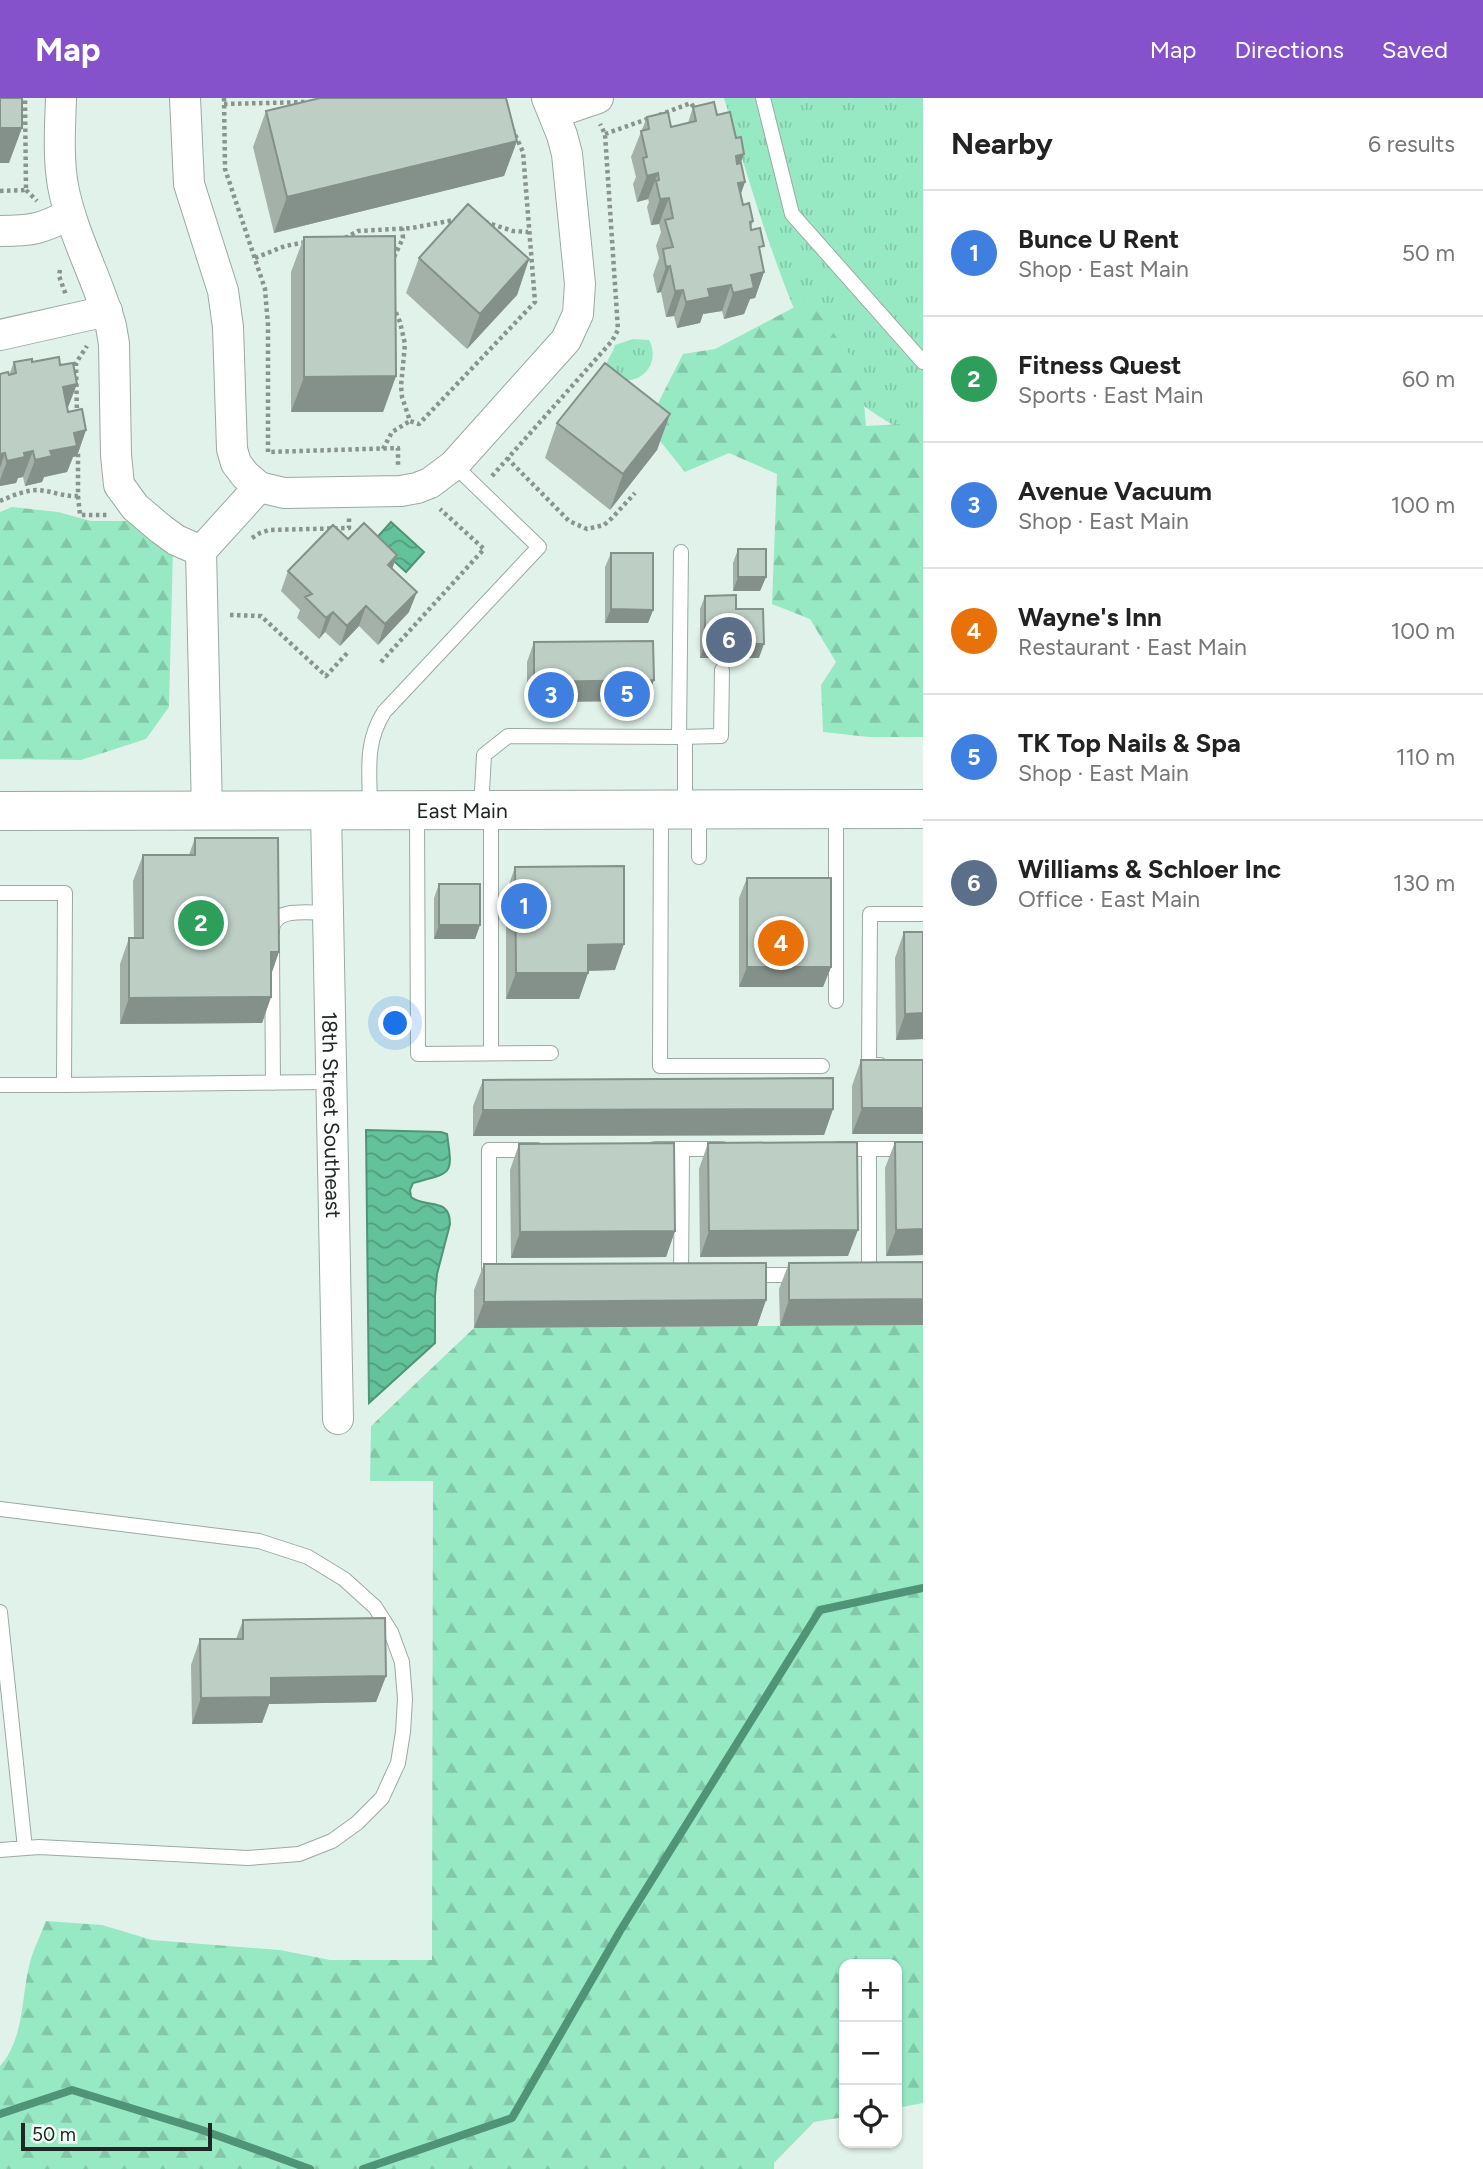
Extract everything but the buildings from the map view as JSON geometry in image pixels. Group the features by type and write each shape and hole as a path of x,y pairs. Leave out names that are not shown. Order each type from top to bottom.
{"main road":[{"name":"East Main","path":"0,811 923,809"}],"street":[{"path":"61,98 63,185 70,214 107,311 114,344 119,485 135,507 176,540 201,551"},
{"path":"185,98 189,184 223,291 228,327 232,449 236,463 258,487 284,494 401,491 430,483 454,465 566,340 578,314 580,284 570,169 562,135 550,106 598,98"},
{"path":"0,230 29,231 50,225 70,214"},
{"path":"0,335 107,311"},
{"path":"207,811 201,551 258,487"},
{"name":"18th Street Southeast","path":"326,811 338,1419"}],"lane":[{"path":"763,98 792,214 923,362"},
{"path":"370,810 370,740 384,712 538,547 454,465"},
{"path":"681,552 682,810 660,1066 822,1066"},
{"path":"491,1053 484,755 509,736 721,736 722,670"},
{"path":"836,809 836,1001"},
{"path":"417,810 418,1054 551,1053"},
{"path":"682,810 699,857"},
{"path":"0,893 65,893 64,1085"},
{"path":"273,1083 272,925 283,914 328,913"},
{"path":"896,1065 869,1065 870,914 923,914"},
{"path":"0,1085 332,1083"},
{"path":"640,1149 735,1149"},
{"path":"681,1276 682,1149"},
{"path":"829,1149 923,1149"},
{"path":"869,1149 869,1275"},
{"path":"503,1276 489,1276 489,1150 558,1150"},
{"path":"735,1275 815,1275"},
{"path":"0,1509 259,1541 309,1557 344,1579 375,1607 391,1632 402,1662 405,1699 398,1763 382,1798 357,1823 332,1841 299,1854 248,1858 25,1848 0,1850"},
{"path":"0,1612 25,1848"}],"path":[{"path":"0,191 26,190 25,98"},
{"path":"319,102 224,101 225,169 265,289 268,324 268,452 398,448 401,475 484,548 381,662"},
{"path":"605,134 691,103 698,115"},
{"path":"383,449 392,432 410,422 419,424 427,417 535,302 523,152 508,120"},
{"path":"339,242 358,230 411,228 465,219"},
{"path":"475,219 513,231 528,232"},
{"path":"392,264 403,238 402,228"},
{"path":"255,258 285,246 317,242"},
{"path":"393,306 405,344 401,386 410,422"},
{"path":"64,366 76,363 77,416"},
{"path":"77,443 80,515 108,516 129,499"},
{"path":"507,458 569,521 587,529 604,525 612,519 635,493"},
{"path":"0,502 15,494 37,490 78,496"},
{"path":"249,540 270,530 349,528 348,508"},
{"path":"229,603 230,615 261,616 326,676 349,651"}],"green space":[{"path":"724,98 923,98 923,441 858,402 819,358 796,313 770,246"},
{"path":"808,300 861,369 866,426 923,423 923,737 869,737 823,732 821,685 836,662 810,619 772,604 777,474 729,453 685,472 647,425 683,354 715,349"},
{"path":"633,339 649,340 653,357 649,368 635,379 618,380 606,366 607,363 615,345"},
{"path":"12,507 58,512 91,521 137,521 173,549 169,707 146,739 81,760 0,759 0,512"},
{"path":"923,1325 923,2103 902,2107 902,1959 839,1959 839,2118 814,2122 774,2163 774,2169 0,2169 0,2066 14,2043 30,1962 46,1921 102,1925 152,1940 280,1950 330,1960 432,1960 433,1481 370,1481 371,1426 474,1328"}],"water":[{"path":"391,522 424,552 406,572 373,542"},
{"path":"366,1130 447,1134 450,1158 443,1174 413,1183 410,1190 411,1197 442,1206 449,1215 450,1224 437,1274 435,1343 369,1403"}],"waterway":[{"path":"363,2169 512,2118 620,1931 820,1610 923,1588"},
{"path":"0,2114 72,2090 199,2129 310,2169"}],"place":[{"name":"Williams & Schloer Inc","path":"729,640"},
{"name":"TK Top Nails & Spa","path":"627,694"},
{"name":"Avenue Vacuum","path":"551,695"},
{"name":"Bunce U Rent","path":"524,906"},
{"name":"Fitness Quest","path":"201,923"},
{"name":"Wayne's Inn","path":"781,943"}]}
